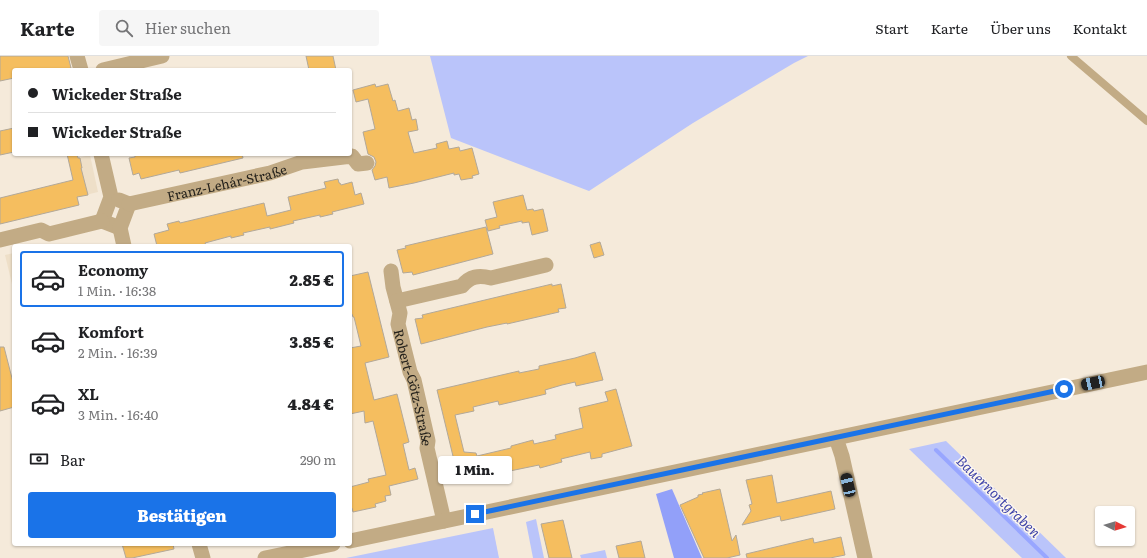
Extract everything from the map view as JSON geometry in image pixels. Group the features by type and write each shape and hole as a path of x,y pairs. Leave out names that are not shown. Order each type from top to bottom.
{"street":[{"path":"77,56 80,68"},
{"path":"112,68 162,56"},
{"path":"101,156 111,197 102,221"},
{"name":"Franz-Lehár-Straße","path":"128,204 270,173 302,162 352,156 358,164 367,163"},
{"path":"111,197 128,204 120,228 124,244"},
{"path":"0,240 41,230 49,234 102,221 120,228"},
{"path":"397,301 462,286 468,279 482,276 491,278 546,265"},
{"name":"Robert-Götz-Straße","path":"391,271 393,287 400,313 398,324 421,408 428,441 427,448 444,521"},
{"path":"352,541 1147,372"},
{"path":"836,438 842,456 865,558"},
{"path":"199,546 202,558"},
{"path":"265,558 323,546"}],"lane":[{"path":"1071,56 1147,121"}],"shaded area":[{"path":"430,56 808,56 693,123 589,191 451,138"},
{"path":"90,156 98,192 77,197 69,160"},
{"path":"12,253 12,284 5,255"},
{"path":"946,441 1066,558 1022,558 909,449"},
{"path":"672,489 702,558 674,558 656,494"},
{"path":"536,519 544,558 533,558 526,522"},
{"path":"493,528 499,558 346,558"},
{"path":"605,550 607,558 581,558 580,555"}],"building":[{"path":"0,56 68,56 71,68 12,68 12,78 0,81"},
{"path":"306,56 333,56 336,68 309,68"},
{"path":"375,84 376,87 388,84 393,101 395,100 398,111 409,108 412,120 416,119 418,130 408,132 414,153 437,148 436,144 447,141 449,149 459,147 460,151 472,148 479,174 472,176 473,178 461,180 459,174 454,175 454,173 389,188 387,177 375,180 372,170 376,162 374,157 368,154 363,132 375,129 368,99 356,102 353,90"},
{"path":"12,128 12,152 0,155 0,131"},
{"path":"67,156 78,156 78,158 80,158 88,195 77,197 79,205 0,224 0,198 73,180"},
{"path":"242,156 243,158 180,173 179,170 141,179 139,173 133,175 129,158"},
{"path":"338,179 341,185 352,182 355,195 361,193 364,204 332,212 333,214 320,217 320,215 293,221 294,223 270,229 270,227 243,233 244,235 231,238 231,236 206,244 156,244 154,234 169,230 167,224 179,221 180,223 264,203 267,216 291,210 288,197 326,188 324,182"},
{"path":"523,195 527,210 533,209 534,211 543,209 548,231 532,235 529,222 522,223 522,221 499,226 500,228 488,231 485,220 497,217 493,202"},
{"path":"486,227 493,254 413,275 412,272 403,273 397,250 406,248 405,246"},
{"path":"600,242 604,255 594,258 590,245"},
{"path":"368,272 389,357 365,363 374,400 397,394 409,442 403,444 409,470 415,468 418,479 389,486 391,495 385,496 386,501 375,504 376,507 353,512 352,486 369,482 368,479 386,475 373,421 365,423 364,411 352,414 352,348 361,346 352,314 352,276"},
{"path":"552,284 552,286 561,284 566,308 558,309 559,312 487,327 421,344 415,319 423,318 422,315"},
{"path":"0,347 4,347 12,378 12,408 0,411"},
{"path":"595,352 603,380 576,386 575,382 562,385 545,390 546,394 499,405 498,401 473,407 474,411 455,415 464,452 476,453 477,456 511,448 511,446 533,440 534,444 556,439 555,435 583,428 579,408 608,401 605,392 616,389 632,446 602,454 602,457 591,459 590,452 561,459 562,462 540,468 539,465 505,472 505,474 482,479 481,476 459,481 437,390 519,371 519,373 539,369 539,366"},
{"path":"772,475 777,503 831,491 835,509 781,521 780,516 742,525 751,511 749,505 752,504 746,480"},
{"path":"720,489 732,541 736,535 740,555 727,558 704,558 680,505 698,497 698,495 703,494 702,493"},
{"path":"563,520 572,558 549,558 541,524"},
{"path":"841,537 845,555 830,558 747,558 746,554 813,538 814,543"},
{"path":"641,541 645,558 619,558 616,546"},
{"path":"123,546 173,546 174,549 126,558"}],"waterway":[{"name":"Bauernortgraben","path":"936,450 1047,558"}],"route":[{"path":"475,514 1064,389"}]}
